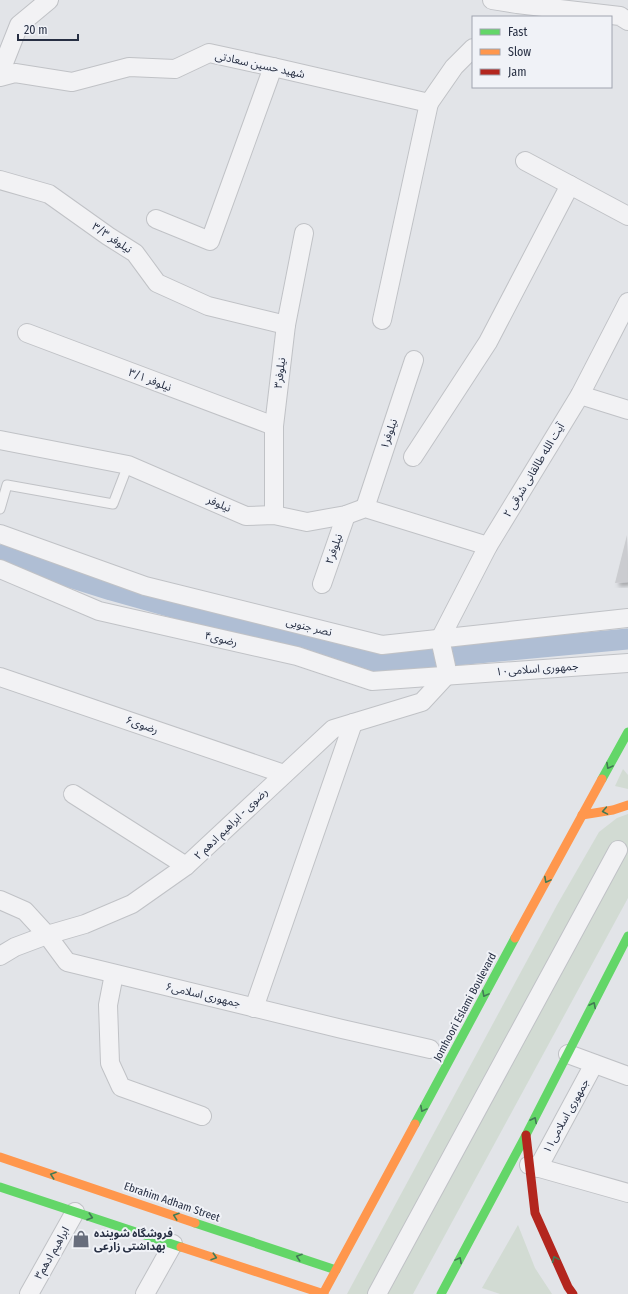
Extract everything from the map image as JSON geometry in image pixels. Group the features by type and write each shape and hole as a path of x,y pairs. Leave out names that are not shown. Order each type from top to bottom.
{"main road":[{"name":"Jomhoori Eslami Boulevard","path":"324,1294 628,732"},
{"path":"582,815 613,810 628,805"},
{"path":"441,1294 526,1135 628,936"},
{"path":"526,1135 533,1166 535,1213 568,1287 573,1294"},
{"name":"Ebrahim Adham Street","path":"0,1157 260,1248 336,1270"},
{"path":"0,1187 173,1244 255,1267 324,1294"}],"street":[{"path":"0,73 19,25 49,0"},
{"path":"494,0 620,16 628,21"},
{"path":"506,16 517,4"},
{"path":"382,320 429,104 454,67 472,49"},
{"name":"شهید حسین سعادتی","path":"0,77 15,73 72,82 129,67 176,69 209,54 273,67 429,104"},
{"path":"156,219 210,241 273,67"},
{"path":"525,161 628,216"},
{"name":"نیلوفر ۳/۳","path":"0,180 49,194 108,236 135,253 157,282 208,306 286,325"},
{"path":"413,457 488,342 570,185"},
{"name":"نیلوفر۳","path":"274,515 274,426 286,325 304,233"},
{"name":"آیت الله طالقانی شرقی ۲","path":"440,639 488,546 580,395 628,302"},
{"name":"نیلوفر ۳/۱","path":"27,333 274,426"},
{"name":"نیلوفر۱","path":"364,508 414,360"},
{"path":"580,395 628,410"},
{"name":"نیلوفر","path":"0,440 128,465 246,516 274,515 307,522 346,515 364,508"},
{"path":"364,508 488,546"},
{"name":"نیلوفر۲","path":"322,584 346,515"},
{"name":"نصر جنوبی","path":"0,534 145,586 382,645 628,618"},
{"name":"رضوی۴","path":"0,569 99,611 298,656 372,681 446,670"},
{"path":"440,639 446,670"},
{"name":"جمهوری اسلامی۱۰","path":"446,670 628,663"},
{"name":"رضوی - ابراهیم ادهم ۲","path":"0,956 15,947 47,935 85,924 132,904 186,866 333,729 422,702 446,670"},
{"name":"رضوی۶","path":"0,677 284,774"},
{"path":"254,1008 353,723"},
{"path":"73,794 186,866"},
{"path":"377,1294 618,850"},
{"name":"جمهوری اسلامی۶","path":"0,900 24,911 47,935 67,962 430,1049"},
{"path":"114,974 108,1005 110,1063 121,1087 202,1116"},
{"path":"568,1054 628,1076"},
{"name":"جمهوری اسلامی۱۱","path":"594,1064 533,1166 628,1193"},
{"name":"ابراهیم ادهم۳","path":"29,1294 75,1212"},
{"path":"146,1294 173,1244"}],"lane":[{"path":"0,509 7,485 114,504 128,465"}],"shaded area":[{"path":"623,769 628,775 628,789 615,786"},
{"path":"628,814 628,898 413,1294 347,1294 557,905 599,832 617,818"},
{"path":"518,1225 535,1268 552,1294 500,1294 482,1288"}],"building":[{"path":"627,535 628,582 615,583"}],"waterway":[{"path":"0,555 111,590 372,663 628,639"}],"traffic: fast":[{"path":"602,779 628,732"},
{"path":"441,1294 526,1135 628,936"},
{"path":"415,1124 515,938"},
{"path":"0,1187 181,1247"},
{"path":"195,1223 336,1270"}],"traffic: slow":[{"path":"515,938 602,779"},
{"path":"582,815 613,810 628,805"},
{"path":"323,1294 415,1124"},
{"path":"0,1157 195,1223"},
{"path":"181,1247 324,1294"}],"traffic: jam":[{"path":"526,1135 535,1213 568,1287 573,1294"}],"place":[{"name":"فروشگاه شوینده بهداشتی زارعی","path":"81,1239"}]}
